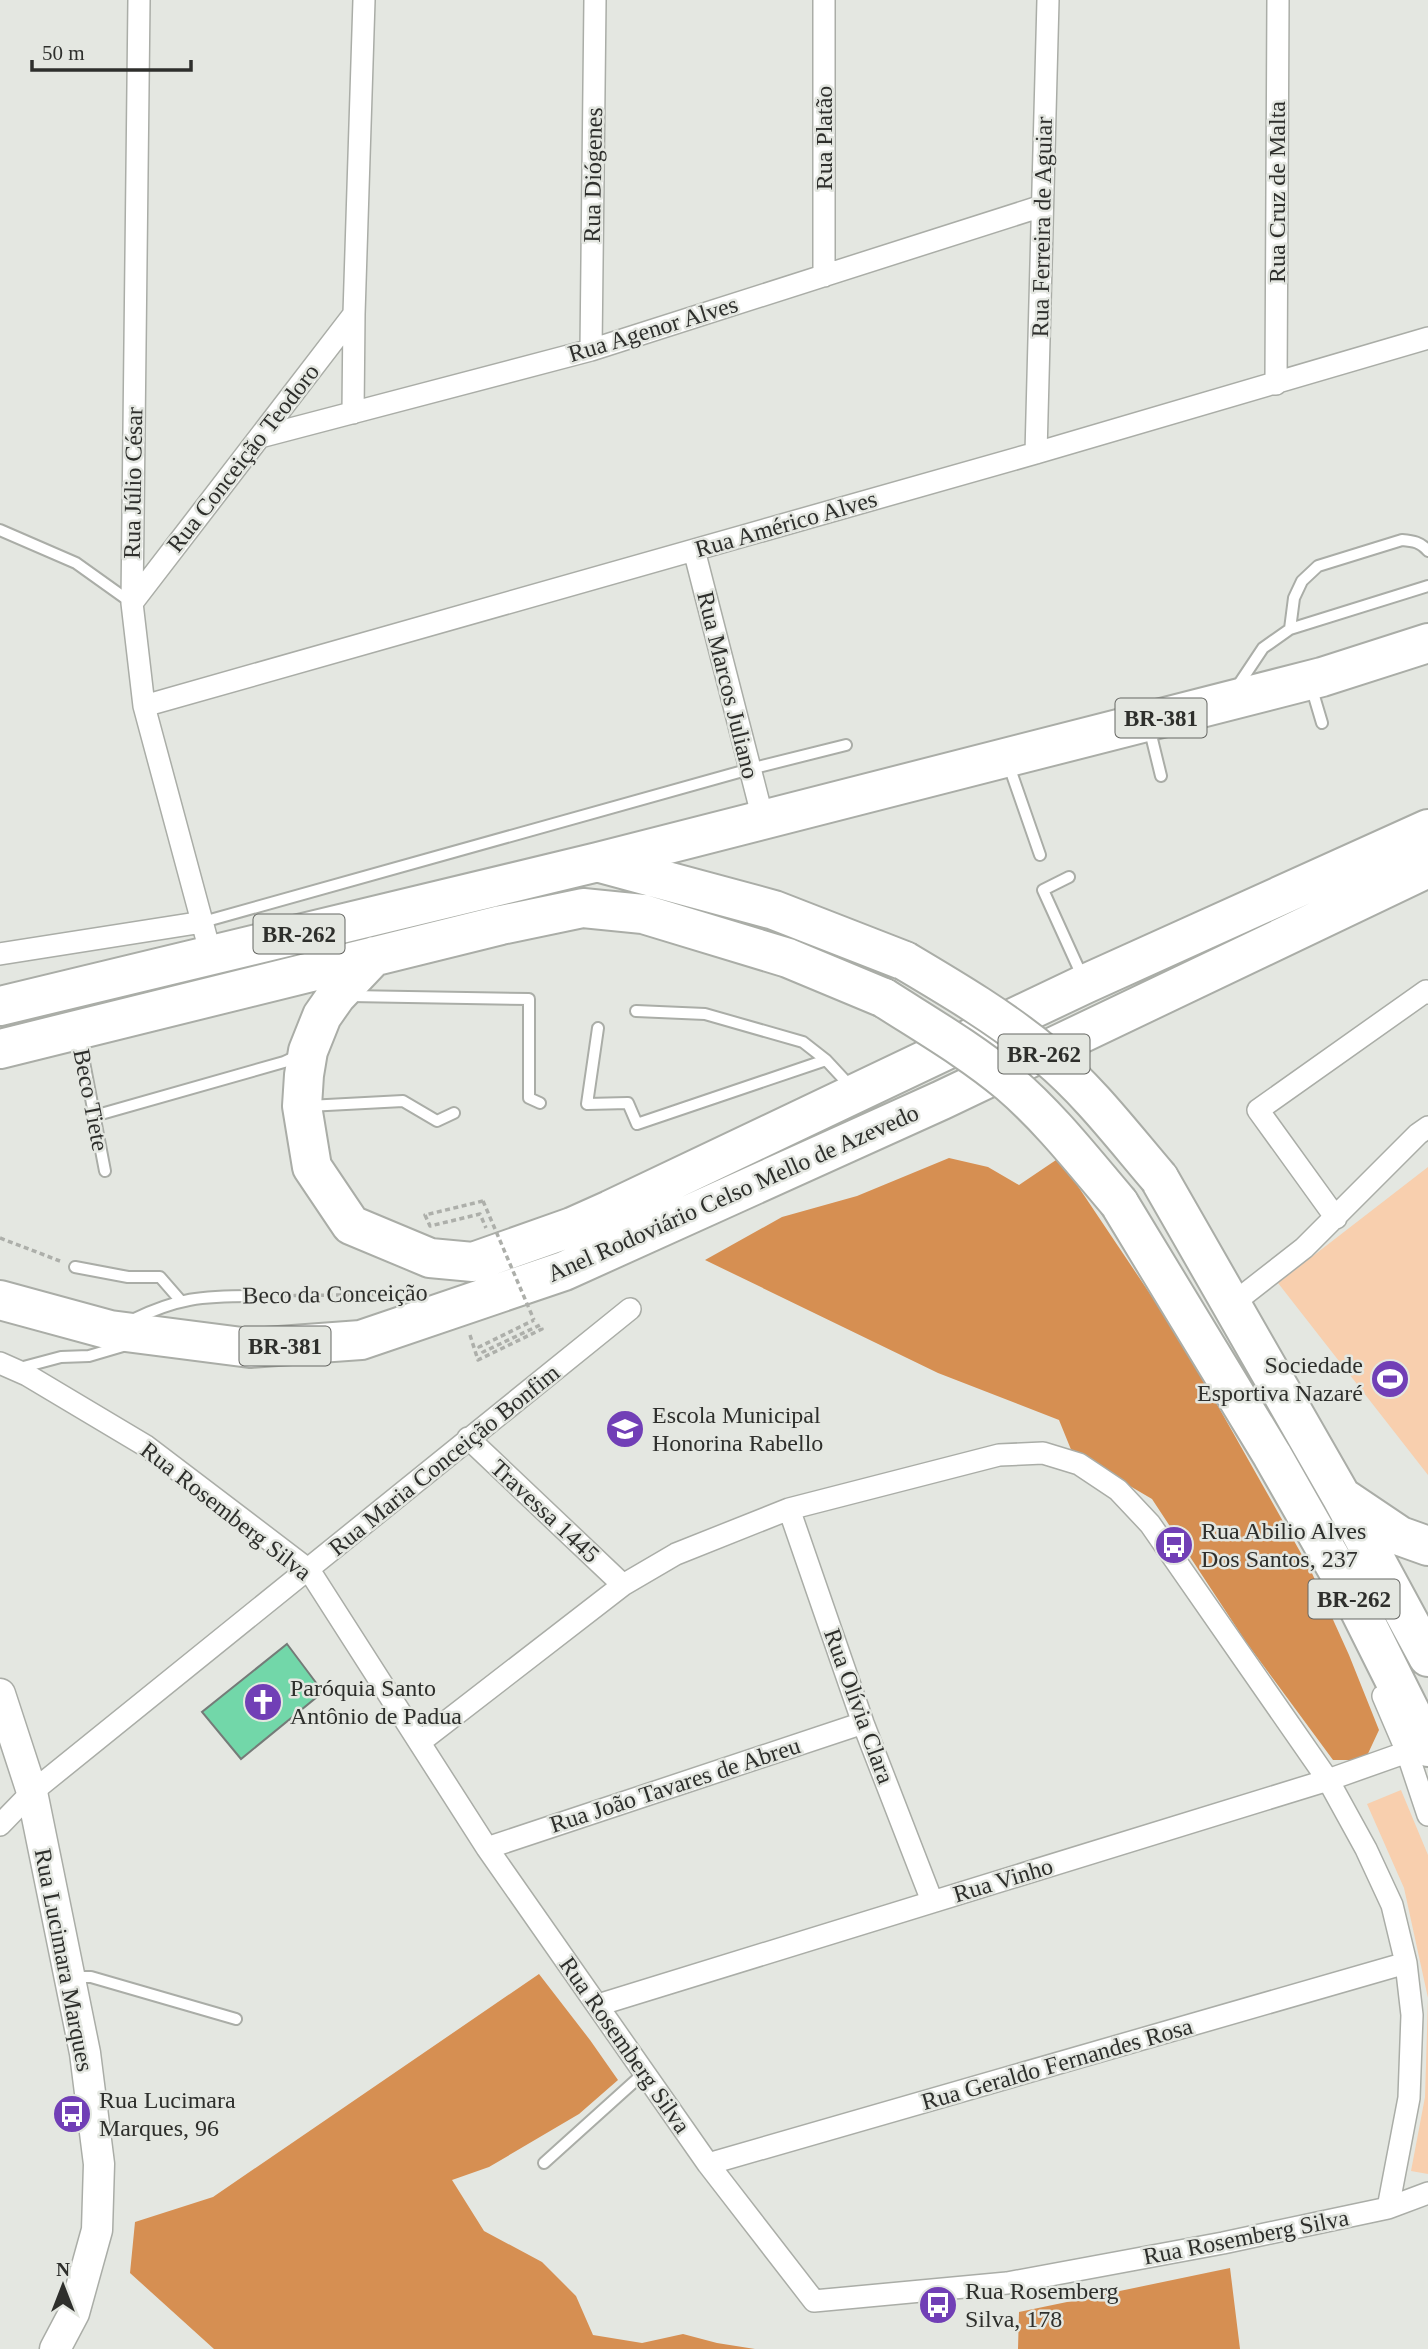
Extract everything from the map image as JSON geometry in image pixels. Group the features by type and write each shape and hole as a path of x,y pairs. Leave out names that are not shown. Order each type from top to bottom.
{"highway":[{"name":"BR-381","path":"598,862 1309,680 1428,643"},
{"path":"374,956 336,996 322,1016 308,1051 302,1106 312,1167 351,1225 430,1258 473,1262 584,1222 1085,984 1428,829"},
{"name":"BR-262","path":"0,1006 207,939 598,862 774,910 905,961 972,1000 1047,1056 1104,1113 1159,1178 1341,1496 1428,1657"},
{"name":"Anel Rodoviário Celso Mello de Azevedo","path":"0,1300 110,1330 250,1348 361,1340 564,1271 930,1106 1410,883 1428,868"},
{"name":"BR-262","path":"0,1049 501,925 583,908 643,914 788,958 884,998 946,1037 1010,1083 1066,1140 1119,1203 1272,1455 1353,1597 1417,1750"},
{"path":"1341,1496 1400,1536 1428,1546"}],"street":[{"name":"Rua Júlio César","path":"139,0 132,603 144,706 207,939"},
{"name":"Rua Conceição Teodoro","path":"354,412 354,314 364,0"},
{"name":"Rua Diógenes","path":"591,350 595,0"},
{"name":"Rua Platão","path":"824,0 824,276"},
{"name":"Rua Ferreira de Aguiar","path":"1036,453 1048,0"},
{"name":"Rua Cruz de Malta","path":"1276,383 1278,0"},
{"name":"Rua Agenor Alves","path":"260,437 591,350 1042,206"},
{"name":"Rua Conceição Teodoro","path":"132,603 354,314"},
{"name":"Rua Américo Alves","path":"144,706 1036,453 1428,338"},
{"name":"Rua Marcos Juliano","path":"694,550 763,820"},
{"path":"0,954 207,939"},
{"path":"1336,1217 1258,1110 1427,992"},
{"path":"1231,1305 1275,1272 1336,1217 1428,1127"},
{"name":"Rua Maria Conceição Bonfim","path":"0,1825 32,1792 630,1309"},
{"name":"Rua Rosemberg Silva","path":"7,1366 146,1446 309,1570 487,1848 708,2164 814,2301 1007,2284 1388,2208 1428,2193"},
{"name":"Travessa 1445","path":"468,1438 623,1585"},
{"path":"420,1742 623,1585 676,1554 789,1509 999,1455 1043,1453 1079,1464 1118,1490 1150,1524 1328,1780 1366,1849 1392,1905 1406,1963 1412,2015 1409,2098 1388,2208"},
{"name":"Rua Olívia Clara","path":"789,1509 863,1723 932,1901"},
{"name":"Rua Lucimara Marques","path":"0,1694 32,1792 85,2053 99,2164 97,2230 74,2313 55,2349"},
{"name":"Rua João Tavares de Abreu","path":"487,1848 863,1723"},
{"path":"1417,1750 1428,1815"},
{"name":"Rua Vinho","path":"598,2005 1328,1780 1417,1750"},
{"name":"Rua Geraldo Fernandes Rosa","path":"708,2164 1406,1963"}],"lane":[{"path":"0,530 76,564 132,603"},
{"path":"1290,629 1294,598 1302,581 1318,566 1402,540 1413,541 1428,551"},
{"path":"1227,701 1263,648 1290,629 1428,586"},
{"path":"1309,680 1322,723"},
{"path":"1147,721 1161,776"},
{"path":"207,939 750,769 846,746"},
{"path":"1006,757 1040,855"},
{"path":"1069,877 1043,890 1085,984"},
{"path":"336,996 529,999 529,1098 540,1103"},
{"path":"636,1011 705,1014 803,1042 825,1060 856,1093"},
{"path":"598,1028 587,1104 628,1103 637,1124 825,1060"},
{"name":"Beco Tiete","path":"78,1030 105,1171"},
{"path":"94,1116 284,1062 308,1051"},
{"path":"302,1106 403,1101 437,1121 454,1113"},
{"path":"75,1267 128,1277 160,1277 180,1300"},
{"name":"Beco da Conceição","path":"110,1330 180,1300 203,1296 252,1296"},
{"path":"7,1366 61,1357 89,1356 159,1336"},
{"path":"69,1978 91,1977 236,2019"},
{"path":"544,2163 645,2072"}],"path":[{"path":"462,1306 478,1360 542,1329 540,1325 483,1352 479,1347 534,1320 483,1201 425,1215 430,1226 480,1214 496,1254"},
{"path":"0,1238 75,1267"},
{"name":"Beco da Conceição","path":"252,1296 408,1294"}],"shaded area":[{"path":"949,1158 988,1167 1019,1185 1059,1158 1179,1337 1311,1571 1379,1730 1365,1760 1333,1760 1246,1642 1152,1499 1072,1452 1059,1420 938,1373 705,1260 782,1217 857,1196"},
{"name":"Sociedade Esportiva Nazaré","path":"1428,1167 1428,1475 1278,1283"},
{"path":"1401,1790 1428,1855 1428,1998 1404,1888 1367,1804"},
{"path":"539,1974 618,2080 579,2114 489,2167 452,2180 484,2231 542,2262 576,2296 593,2335 642,2343 683,2334 755,2349 214,2349 130,2273 135,2222 213,2197"},
{"path":"1428,1998 1428,2174 1411,2171 1425,2097"},
{"path":"1230,2268 1240,2349 1018,2349 1019,2312"}],"building":[{"name":"Paróquia Santo Antônio de Padua","path":"287,1644 323,1692 241,1759 202,1712"}],"place":[{"name":"Sociedade Esportiva Nazaré","path":"1390,1379"},
{"name":"Escola Municipal Honorina Rabello","path":"625,1429"},
{"name":"Rua Abilio Alves Dos Santos, 237","path":"1174,1545"},
{"name":"Paróquia Santo Antônio de Padua","path":"263,1702"},
{"name":"Rua Lucimara Marques, 96","path":"72,2114"},
{"name":"Rua Rosemberg Silva, 178","path":"938,2305"}]}
